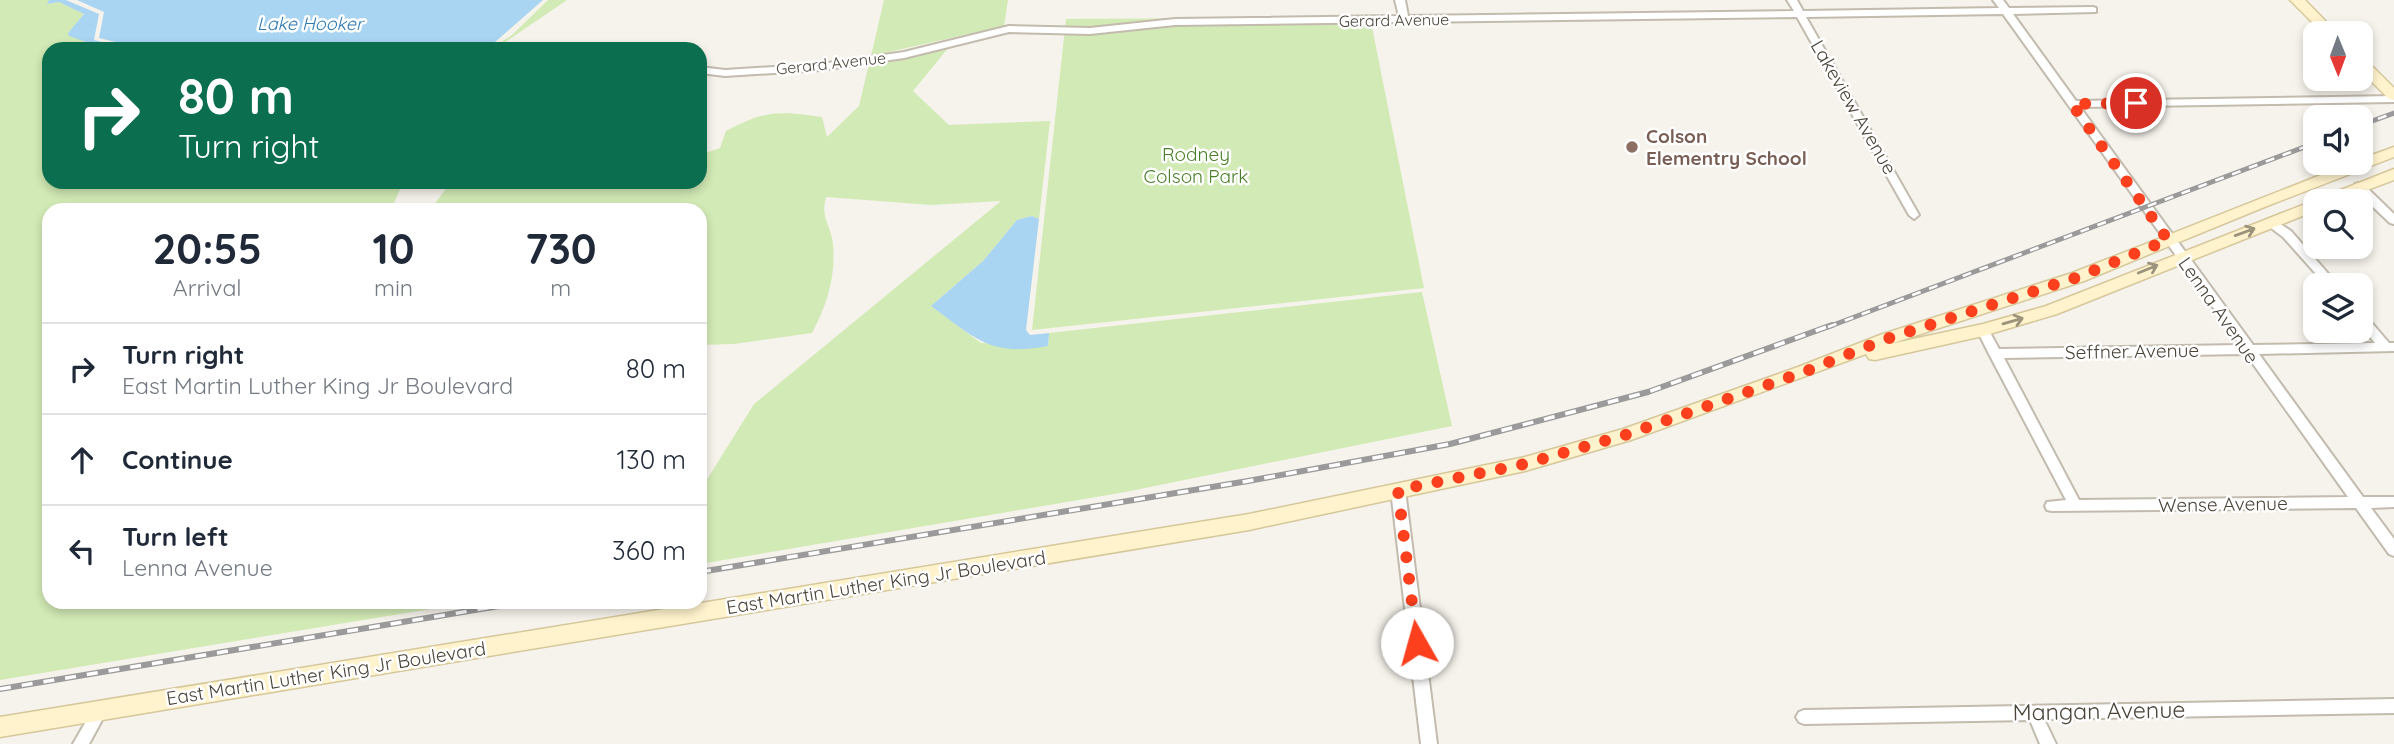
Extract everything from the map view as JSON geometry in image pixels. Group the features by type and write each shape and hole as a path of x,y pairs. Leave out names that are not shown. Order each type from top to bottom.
{"main road":[{"path":"2297,0 2318,21"},
{"path":"2373,75 2394,97"},
{"path":"1804,372 1886,339 2078,277 2394,152"},
{"path":"2354,189 2394,174"},
{"path":"1804,372 1983,330 2051,310 2303,210"},
{"name":"East Martin Luther King Jr Boulevard","path":"0,727 1249,522 1525,464 1641,429 1804,372"}],"street":[{"path":"1400,0 1404,20"},
{"name":"Lakeview Avenue","path":"1792,0 1914,215"},
{"name":"Lenna Avenue","path":"1998,0 2168,240 2394,550"},
{"name":"Gerard Avenue","path":"707,71 725,73 821,67 904,55 1009,29 1090,31 1175,22 2093,10"},
{"path":"2072,104 2394,97"},
{"path":"2359,187 2394,220"},
{"path":"2271,222 2287,234 2321,273"},
{"path":"1983,330 2075,505"},
{"path":"2373,330 2390,347"},
{"name":"Seffner Avenue","path":"1995,354 2390,347"},
{"path":"1398,490 1429,744"},
{"name":"Wense Avenue","path":"2052,506 2394,502"},
{"name":"Mangan Avenue","path":"1804,717 2394,706"},
{"path":"81,744 101,709"},
{"path":"2034,712 2048,744"}],"green space":[{"path":"0,0 49,0 48,4 59,2 84,14 68,33 89,42 42,42 42,189 400,189 394,203 42,203 42,609 431,609 0,680"},
{"path":"548,0 567,0 502,42"},
{"path":"884,0 1008,0 1004,26 871,56"},
{"name":"Rodney Colson Park","path":"1370,17 1424,288 1032,330 1066,19"},
{"path":"949,47 913,91 949,125 1050,121 1039,219 1032,216 1017,220 983,261 931,306 981,343 1048,346 1049,333 1422,292 1452,426 1120,493 707,563 707,480 754,404 1001,201 931,205 826,197 824,211 832,237 834,256 832,279 812,333 734,344 707,345 707,203 435,203 446,189 707,189 707,153 720,148 726,131 752,119 783,113 822,117 827,137 859,106 869,64"}],"water":[{"path":"49,0 66,0 99,14 94,40 102,42 86,42 69,36 68,33 84,14 59,2 47,4"},
{"name":"Lake Hooker","path":"77,0 543,0 495,42 116,42 99,38 104,12"},
{"path":"1032,216 1039,219 1026,330 1030,335 1049,333 1048,346 1028,349 997,347 972,336 931,306 983,261 1017,220"}],"railway":[{"path":"2373,121 2394,113"},
{"path":"1828,327 2303,148"},
{"path":"707,571 1248,481 1450,444 1648,392 1832,325"},
{"path":"0,689 481,609"}],"place":[{"name":"Colson Elementry School","path":"1632,147"}],"route":[{"path":"1417,643 1398,490 1525,464 1625,435 1804,372 1886,339 2078,277 2168,240 2072,104 2136,103"}]}
